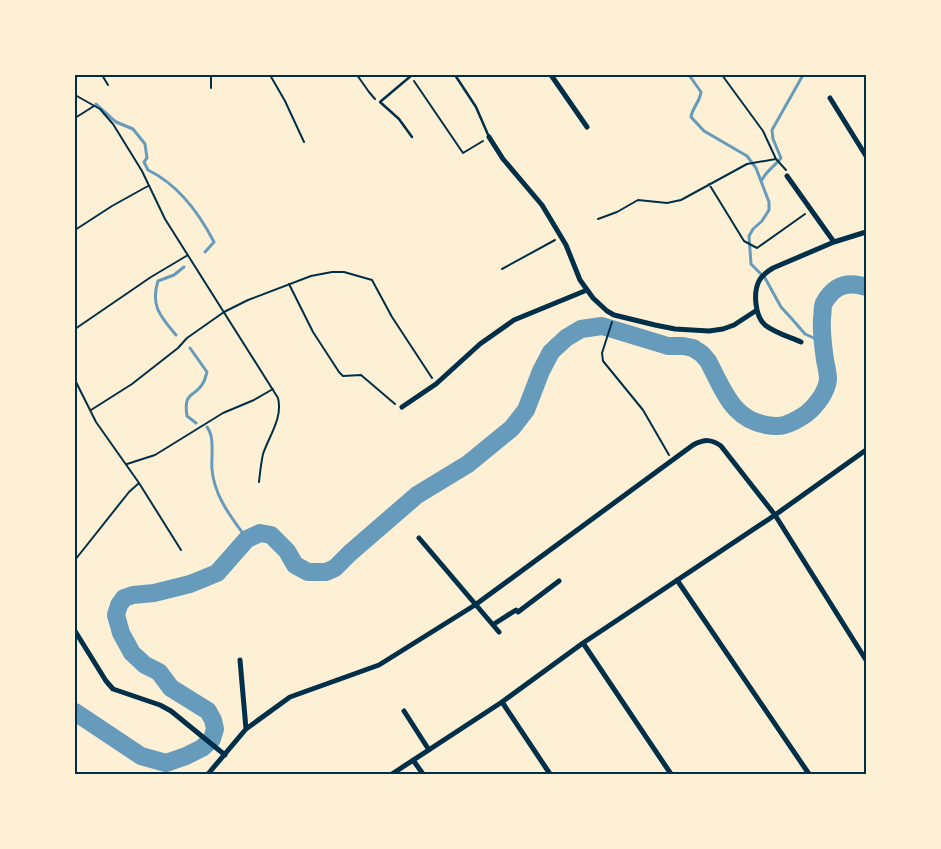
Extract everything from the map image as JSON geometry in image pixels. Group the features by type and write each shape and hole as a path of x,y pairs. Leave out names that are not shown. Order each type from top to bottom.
{"street":[{"path":"551,75 587,127"},
{"path":"830,98 866,156"},
{"path":"489,137 503,159 542,205 562,237 574,266 587,290 599,305 614,315 675,329 709,331 734,325 757,310"},
{"path":"786,176 834,242"},
{"path":"801,342 763,323 757,310 756,287 760,279 765,273 834,242 866,232"},
{"path":"402,407 436,384 480,344 514,320 587,290"},
{"path":"208,774 246,729 290,697 379,665 475,605 702,440 712,440 721,446 775,515 866,660"},
{"path":"392,774 502,702 583,643 775,515 866,450"},
{"path":"419,538 499,632"},
{"path":"677,580 809,774"},
{"path":"494,624 516,610 518,612 559,581"},
{"path":"75,631 113,689 160,705 225,755"},
{"path":"583,643 671,774"},
{"path":"240,660 246,729"},
{"path":"502,702 550,774"},
{"path":"404,711 429,750"},
{"path":"414,760 423,774"}],"lane":[{"path":"455,75 476,108 489,137"},
{"path":"411,76 380,102 399,119 412,137"}],"path":[{"path":"102,75 108,85"},
{"path":"210,75 211,88"},
{"path":"270,75 285,101 304,142"},
{"path":"357,75 368,92 380,102"},
{"path":"722,75 763,132 777,159 783,165"},
{"path":"411,76 463,153 489,137"},
{"path":"75,95 100,109 113,124 134,156 165,219 273,389 280,405 279,415 267,441 262,458 259,482"},
{"path":"75,118 94,106"},
{"path":"598,219 617,212 638,200 667,202 681,200 747,164 777,159"},
{"path":"709,184 744,241 757,248 811,210"},
{"path":"75,230 112,206 149,186"},
{"path":"502,269 562,237"},
{"path":"75,329 152,277 189,255"},
{"path":"91,410 132,384 188,338 224,312 263,293 310,276 332,272 344,272 368,277 372,280 392,316 436,384"},
{"path":"289,284 313,332 339,372 343,376 361,375 386,398 402,407"},
{"path":"612,319 602,353 603,361 643,410 672,461"},
{"path":"75,380 96,422 140,483 181,550"},
{"path":"126,464 155,455 223,413 254,400 273,389"},
{"path":"75,560 129,492 140,483"}],"waterway":[{"path":"689,75 701,92 691,117 704,131 747,156 756,168 769,202 769,210 749,236 751,264 765,278 781,307 805,334 823,342"},
{"path":"762,180 781,158 773,139 772,130 803,75"},
{"path":"96,104 116,122 133,129 145,144 147,158 144,162 148,170 178,191 194,210 214,242 205,252"},
{"path":"176,335 158,311 155,297 158,281 174,275 184,267"},
{"path":"75,712 141,756 166,763 202,748 212,739 215,729 213,720 208,711 171,688 159,672 145,665 132,653 121,633 116,615 119,605 124,598 190,584 217,573 247,539 260,533 271,535 287,551 295,565 308,572 326,572 335,568 417,495 468,464 512,428 526,410 541,371 551,352 566,338 581,329 602,326 668,346 693,348 708,361 732,405 740,413 750,420 761,424 779,426 791,423 806,414 814,407 826,389 828,377 822,328 824,303 832,292 842,286 853,284 866,287"},
{"path":"190,348 207,372 200,388 190,395 187,402 187,416 196,423"},
{"path":"207,427 212,441 212,469 216,488 224,506 247,539"}]}
